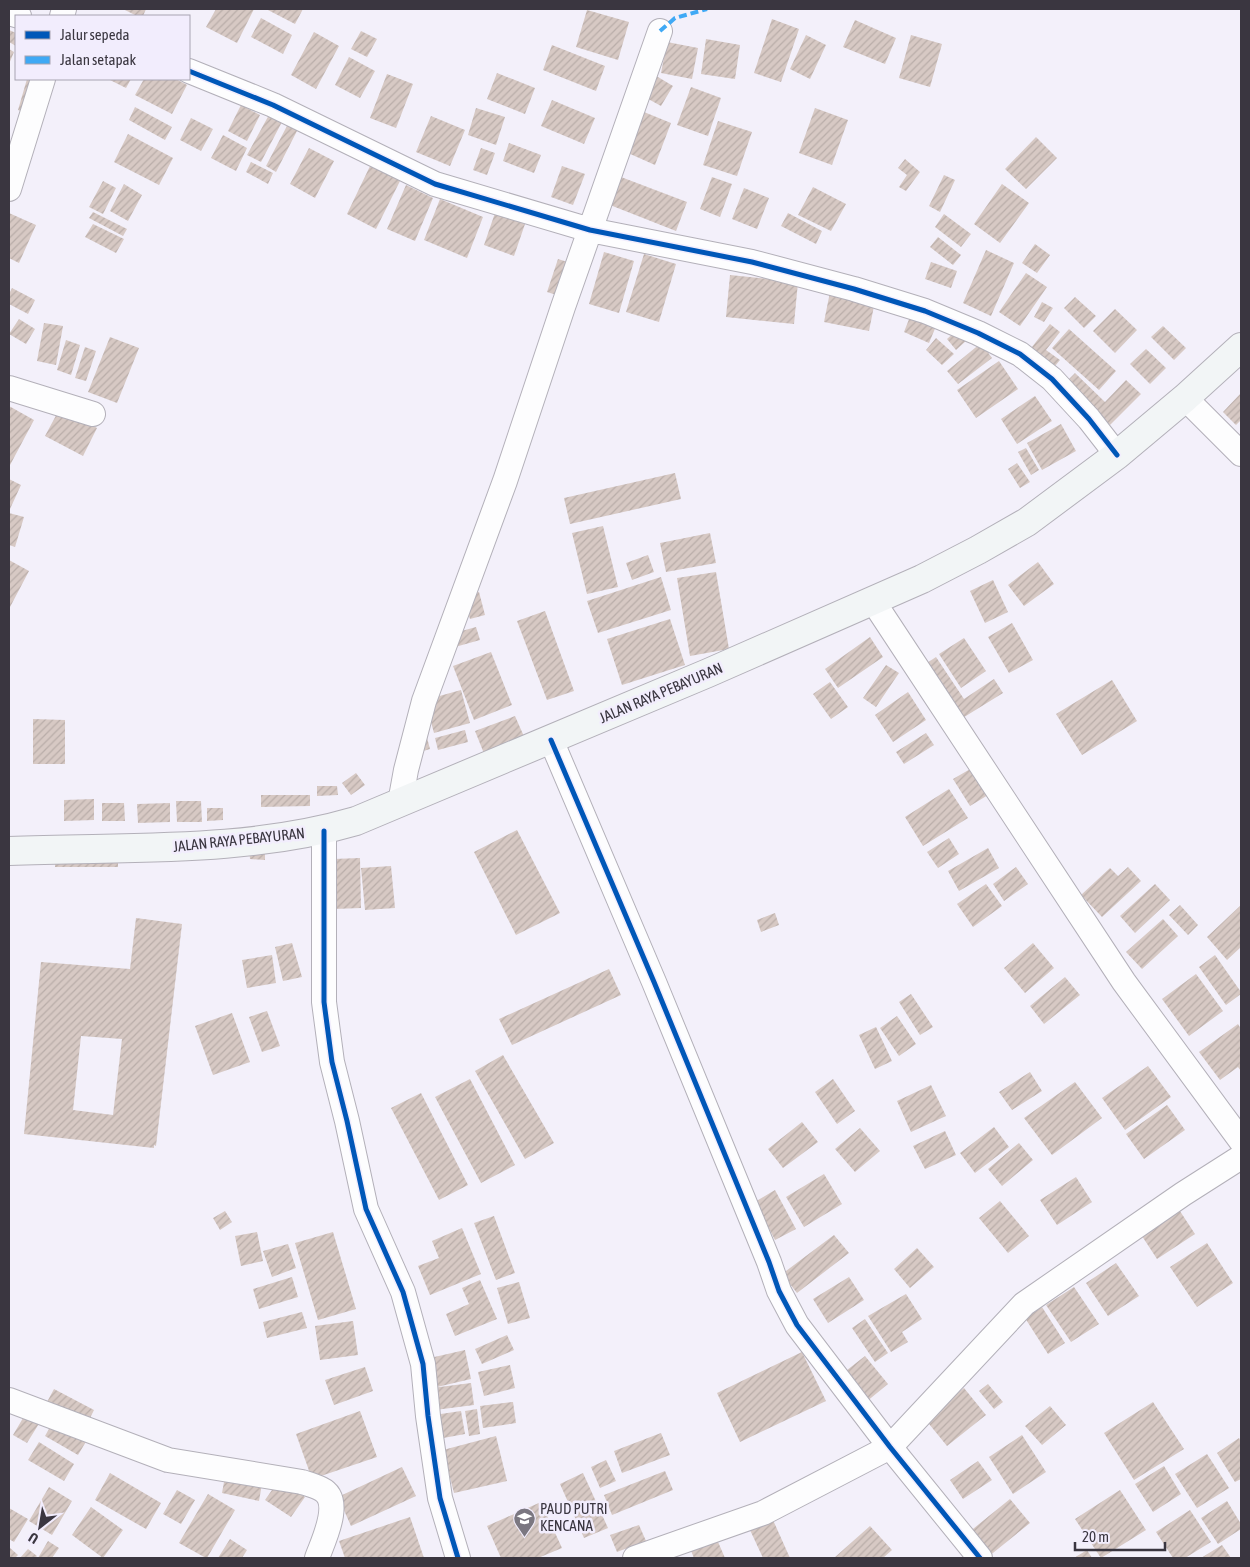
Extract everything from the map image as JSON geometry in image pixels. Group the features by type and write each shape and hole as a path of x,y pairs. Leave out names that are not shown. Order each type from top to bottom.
{"main road":[{"name":"JALAN RAYA PEBAYURAN","path":"9,851 194,847 324,830 356,821 400,803 708,673 922,579 1027,522 1117,455 1185,398 1241,347"}],"street":[{"path":"400,803 424,701 505,481 560,316 660,31"},
{"path":"190,72 273,105 435,184 590,230 752,262 854,289 925,311 978,333 1020,354 1052,379 1117,455"},
{"path":"9,189 25,143 43,80"},
{"path":"9,388 93,414"},
{"path":"1185,398 1241,454"},
{"path":"873,601 1124,982 1241,1141"},
{"path":"551,740 654,982 769,1262 779,1291 797,1325 890,1447 980,1558"},
{"path":"324,830 324,1002 332,1062 366,1209 403,1292 423,1364 428,1416 440,1498 458,1558"},
{"path":"635,1558 763,1514 890,1447 1024,1304 1183,1194 1241,1157"},
{"path":"9,1400 168,1460 302,1482 323,1489 330,1498 333,1510 318,1558"}],"building":[{"path":"123,9 146,9 143,15 135,15"},
{"path":"216,9 254,9 237,43 206,27"},
{"path":"266,9 303,9 295,24"},
{"path":"587,10 629,22 618,60 576,47"},
{"path":"261,18 292,35 283,54 251,37"},
{"path":"772,19 799,29 781,82 754,73"},
{"path":"855,20 896,38 885,64 843,47"},
{"path":"9,30 15,33 15,45 9,42"},
{"path":"361,31 377,39 367,57 351,49"},
{"path":"314,32 339,46 316,89 291,75"},
{"path":"806,35 826,45 810,79 790,69"},
{"path":"911,35 942,44 930,87 899,78"},
{"path":"706,39 740,45 735,79 701,74"},
{"path":"667,42 698,48 692,79 661,73"},
{"path":"552,45 605,66 596,91 543,70"},
{"path":"9,49 14,52 9,64"},
{"path":"349,57 375,71 360,98 335,85"},
{"path":"497,73 535,88 525,114 487,99"},
{"path":"387,74 413,84 396,128 370,118"},
{"path":"653,74 673,86 661,106 641,95"},
{"path":"27,80 42,80 31,115 18,110"},
{"path":"110,80 130,80 126,88"},
{"path":"143,80 178,80 187,85 172,114 135,95"},
{"path":"691,87 721,98 708,136 677,125"},
{"path":"552,100 595,118 584,144 541,126"},
{"path":"241,105 260,115 247,141 228,131"},
{"path":"135,107 172,127 165,140 129,120"},
{"path":"476,108 505,117 496,145 468,135"},
{"path":"815,108 848,120 832,165 799,153"},
{"path":"644,112 671,123 655,165 628,153"},
{"path":"270,113 283,120 261,162 247,155"},
{"path":"431,116 465,130 450,166 416,152"},
{"path":"191,118 213,129 201,151 180,140"},
{"path":"718,121 752,132 737,176 703,165"},
{"path":"288,124 298,129 276,172 266,166"},
{"path":"128,134 173,158 159,185 114,162"},
{"path":"223,135 247,148 236,171 211,158"},
{"path":"1036,137 1057,158 1026,189 1005,169"},
{"path":"509,143 541,155 534,173 503,161"},
{"path":"309,148 334,161 315,198 290,184"},
{"path":"481,148 495,153 487,175 473,170"},
{"path":"905,159 920,172 906,191 899,187 907,175 898,168"},
{"path":"251,162 273,173 268,184 246,172"},
{"path":"371,164 401,179 376,229 347,214"},
{"path":"562,166 585,174 573,205 551,197"},
{"path":"944,175 955,180 940,212 929,206"},
{"path":"621,177 687,202 676,231 610,205"},
{"path":"712,177 732,184 720,217 700,209"},
{"path":"103,181 116,188 103,214 89,207"},
{"path":"124,184 142,195 128,221 110,211"},
{"path":"1002,184 1029,203 1000,243 974,224"},
{"path":"406,185 433,198 415,241 387,229"},
{"path":"813,187 846,204 831,231 798,215"},
{"path":"744,188 769,198 757,229 732,219"},
{"path":"440,199 483,217 467,258 424,240"},
{"path":"93,212 127,229 123,236 89,218"},
{"path":"9,213 36,225 19,263 9,258"},
{"path":"495,213 525,224 514,256 484,245"},
{"path":"788,213 822,231 816,244 781,226"},
{"path":"944,214 971,234 961,247 935,227"},
{"path":"93,224 124,239 116,253 85,237"},
{"path":"938,237 961,255 953,265 930,247"},
{"path":"1035,244 1050,255 1037,273 1022,263"},
{"path":"986,250 1014,263 991,316 963,303"},
{"path":"604,252 634,261 619,313 589,304"},
{"path":"644,254 676,264 659,322 626,312"},
{"path":"558,259 574,264 563,297 547,292"},
{"path":"931,262 957,271 951,288 925,279"},
{"path":"1026,273 1047,287 1020,326 999,312"},
{"path":"730,275 798,282 794,324 726,317"},
{"path":"12,288 35,300 28,314 9,304 9,294"},
{"path":"830,292 875,301 869,331 824,322"},
{"path":"1075,297 1096,316 1084,328 1064,308"},
{"path":"1042,302 1053,308 1044,322 1034,317"},
{"path":"913,309 939,319 929,343 904,332"},
{"path":"1115,309 1137,330 1115,353 1093,331"},
{"path":"19,319 35,329 26,344 9,334"},
{"path":"44,323 63,326 56,365 37,361"},
{"path":"1050,324 1060,332 1046,350 1060,360 1051,371 1028,352"},
{"path":"1163,326 1186,348 1174,360 1151,337"},
{"path":"958,329 967,340 956,350 947,339"},
{"path":"1069,329 1116,371 1099,390 1052,348"},
{"path":"110,337 139,348 117,403 88,392"},
{"path":"936,338 954,354 942,365 926,350"},
{"path":"66,340 80,345 71,375 57,370"},
{"path":"981,343 992,358 958,384 947,371"},
{"path":"85,347 96,351 86,381 75,378"},
{"path":"1146,349 1166,368 1150,384 1130,364"},
{"path":"999,361 1018,389 976,418 957,390"},
{"path":"1075,373 1105,402 1126,380 1141,394 1110,425 1066,382"},
{"path":"1241,393 1241,420 1236,425 1223,412"},
{"path":"1035,396 1052,421 1017,444 1001,419"},
{"path":"9,406 34,420 9,467"},
{"path":"60,408 97,428 83,456 45,436"},
{"path":"1061,424 1076,451 1042,470 1027,443"},
{"path":"1026,448 1039,470 1031,475 1018,452"},
{"path":"1017,463 1030,482 1020,488 1008,469"},
{"path":"675,473 681,499 570,524 564,498"},
{"path":"9,479 21,485 10,509 9,509"},
{"path":"9,513 24,517 15,547 9,545"},
{"path":"603,526 618,587 587,594 572,533"},
{"path":"710,533 716,563 666,572 660,543"},
{"path":"648,555 654,572 632,580 626,563"},
{"path":"9,560 29,571 9,609"},
{"path":"1038,562 1054,584 1024,606 1008,585"},
{"path":"716,572 729,649 690,656 677,578"},
{"path":"661,577 671,610 598,633 587,601"},
{"path":"993,580 1008,612 985,623 970,591"},
{"path":"479,592 485,615 470,619 463,596"},
{"path":"545,611 574,691 547,700 517,621"},
{"path":"670,619 685,665 622,685 607,639"},
{"path":"1012,623 1033,660 1009,673 988,637"},
{"path":"476,627 480,640 455,647 451,634"},
{"path":"870,637 883,657 838,688 825,669"},
{"path":"964,638 986,671 961,688 939,654"},
{"path":"491,652 512,705 474,720 453,666"},
{"path":"936,657 964,699 994,679 1003,693 961,719 924,665"},
{"path":"886,665 899,673 876,707 863,698"},
{"path":"1112,680 1137,721 1082,755 1056,714"},
{"path":"830,682 848,707 831,719 813,694"},
{"path":"461,690 470,723 434,733 425,700"},
{"path":"908,692 926,720 893,742 875,715"},
{"path":"515,716 526,741 485,756 475,731"},
{"path":"33,719 65,720 65,764 33,764"},
{"path":"465,730 468,742 438,750 435,738"},
{"path":"926,733 934,745 904,764 896,752"},
{"path":"426,734 430,749 420,752"},
{"path":"972,768 988,795 970,806 953,779"},
{"path":"356,773 365,785 351,795 342,783"},
{"path":"317,786 337,786 338,795 317,796"},
{"path":"949,789 968,818 923,846 905,817"},
{"path":"261,795 310,795 310,806 261,807"},
{"path":"94,799 94,820 64,821 64,800"},
{"path":"176,801 201,801 202,822 177,822"},
{"path":"102,803 124,803 125,821 102,821"},
{"path":"170,803 170,822 138,823 137,804"},
{"path":"207,808 223,808 223,820 207,821"},
{"path":"517,830 560,913 516,935 474,852"},
{"path":"949,838 959,854 938,868 927,852"},
{"path":"265,847 265,860 250,859 249,848"},
{"path":"988,848 999,868 959,891 948,871"},
{"path":"118,854 118,867 55,867 55,856"},
{"path":"360,858 361,908 334,909 333,859"},
{"path":"391,866 395,908 365,910 361,868"},
{"path":"1016,867 1028,884 1004,901 993,884"},
{"path":"1128,867 1141,881 1102,917 1081,895 1110,868 1118,876"},
{"path":"986,884 1002,906 973,927 957,904"},
{"path":"1155,884 1170,900 1135,933 1120,916"},
{"path":"1180,905 1198,925 1188,935 1169,915"},
{"path":"1241,905 1241,947 1227,960 1207,937"},
{"path":"775,913 779,925 761,932 757,920"},
{"path":"136,918 182,924 156,1146 154,1145 154,1148 24,1134 41,962 130,969","holes":["81,1036 122,1039 113,1115 73,1110"]},
{"path":"1163,919 1178,936 1142,969 1126,952"},
{"path":"292,943 302,977 283,981 275,947"},
{"path":"1033,943 1054,968 1025,993 1004,968"},
{"path":"272,955 276,983 247,988 242,960"},
{"path":"1215,955 1241,992 1241,994 1226,1005 1199,967"},
{"path":"609,969 621,995 512,1045 499,1019"},
{"path":"1196,974 1223,1011 1189,1036 1162,999"},
{"path":"1065,977 1080,995 1044,1024 1030,1006"},
{"path":"911,994 933,1027 920,1035 899,1002"},
{"path":"267,1011 280,1046 262,1052 249,1017"},
{"path":"232,1013 250,1062 213,1075 195,1026"},
{"path":"897,1016 916,1044 899,1056 880,1028"},
{"path":"1238,1024 1241,1029 1241,1071 1238,1067 1220,1080 1199,1052"},
{"path":"876,1027 892,1061 875,1069 859,1035"},
{"path":"503,1055 554,1143 525,1159 475,1071"},
{"path":"1148,1066 1171,1097 1125,1130 1102,1098"},
{"path":"1030,1072 1042,1091 1012,1110 999,1092"},
{"path":"470,1079 515,1165 481,1183 435,1097"},
{"path":"833,1079 855,1111 837,1124 815,1092"},
{"path":"1075,1082 1102,1118 1052,1155 1024,1118"},
{"path":"931,1085 946,1116 911,1132 897,1101"},
{"path":"421,1093 468,1185 439,1200 391,1108"},
{"path":"1167,1105 1185,1130 1144,1159 1126,1134"},
{"path":"802,1122 818,1142 783,1168 768,1149"},
{"path":"994,1127 1009,1147 975,1173 960,1153"},
{"path":"860,1128 880,1151 855,1172 835,1149"},
{"path":"945,1131 956,1155 925,1169 913,1146"},
{"path":"1019,1143 1033,1160 1002,1186 988,1169"},
{"path":"824,1174 842,1204 804,1227 786,1197"},
{"path":"1076,1177 1092,1202 1057,1225 1040,1200"},
{"path":"775,1190 796,1229 775,1240 755,1202"},
{"path":"1000,1201 1029,1236 1008,1253 979,1218"},
{"path":"1176,1205 1195,1234 1157,1259 1138,1230"},
{"path":"225,1211 232,1222 220,1230 213,1218"},
{"path":"494,1216 515,1273 496,1280 474,1223"},
{"path":"462,1228 481,1274 430,1295 418,1266 439,1258 432,1241"},
{"path":"257,1232 263,1261 241,1266 235,1236"},
{"path":"333,1232 356,1309 318,1320 295,1243"},
{"path":"834,1235 849,1253 797,1293 782,1274"},
{"path":"1207,1243 1233,1283 1197,1307 1170,1267"},
{"path":"288,1244 296,1268 272,1277 263,1251"},
{"path":"917,1248 934,1267 910,1288 894,1269"},
{"path":"1116,1263 1139,1296 1108,1316 1086,1283"},
{"path":"292,1277 298,1297 259,1309 253,1289"},
{"path":"849,1277 864,1300 828,1323 813,1299"},
{"path":"480,1280 497,1319 455,1336 446,1314 469,1304 462,1288"},
{"path":"519,1282 530,1318 508,1324 497,1288"},
{"path":"1074,1287 1099,1324 1071,1342 1046,1305"},
{"path":"906,1294 922,1319 902,1332 908,1342 891,1352 868,1316"},
{"path":"1042,1307 1065,1343 1048,1354 1025,1318"},
{"path":"302,1312 307,1328 267,1338 263,1322"},
{"path":"865,1319 888,1353 875,1362 852,1328"},
{"path":"353,1321 358,1355 320,1360 315,1326"},
{"path":"507,1335 514,1350 482,1364 475,1349"},
{"path":"465,1350 471,1379 437,1387 430,1358"},
{"path":"802,1352 826,1401 740,1442 717,1393"},
{"path":"865,1356 888,1384 866,1402 842,1374"},
{"path":"510,1365 515,1388 484,1396 478,1372"},
{"path":"365,1367 373,1391 334,1405 325,1380"},
{"path":"471,1383 474,1405 435,1410 432,1388"},
{"path":"988,1384 1003,1402 994,1409 979,1391"},
{"path":"964,1388 986,1415 947,1446 925,1419"},
{"path":"54,1389 94,1410 87,1424 47,1402"},
{"path":"513,1402 516,1423 483,1428 480,1406"},
{"path":"1153,1402 1184,1449 1134,1480 1104,1433"},
{"path":"1050,1406 1066,1425 1042,1445 1025,1426"},
{"path":"477,1409 480,1434 469,1436 465,1411"},
{"path":"360,1411 377,1457 312,1479 296,1434"},
{"path":"461,1411 465,1434 438,1439 434,1415"},
{"path":"26,1413 40,1422 27,1443 13,1435"},
{"path":"54,1420 87,1440 78,1455 45,1436"},
{"path":"661,1433 670,1455 622,1473 614,1451"},
{"path":"1022,1435 1046,1472 1013,1494 989,1457"},
{"path":"496,1436 507,1481 454,1493 443,1450"},
{"path":"1239,1438 1241,1442 1241,1479 1235,1482 1217,1453"},
{"path":"39,1442 74,1464 64,1481 28,1460"},
{"path":"1207,1454 1229,1488 1197,1508 1175,1474"},
{"path":"606,1460 616,1481 600,1488 591,1467"},
{"path":"978,1461 992,1480 963,1499 950,1480"},
{"path":"1164,1466 1181,1494 1153,1512 1135,1484"},
{"path":"402,1467 416,1496 351,1526 338,1497"},
{"path":"226,1471 263,1478 259,1501 222,1493"},
{"path":"665,1471 673,1490 612,1515 604,1495"},
{"path":"110,1473 161,1503 146,1529 95,1500"},
{"path":"583,1473 608,1528 584,1538 560,1484"},
{"path":"279,1480 305,1497 291,1517 265,1500"},
{"path":"49,1487 72,1501 52,1535 29,1521"},
{"path":"177,1490 195,1500 181,1524 163,1514"},
{"path":"1120,1490 1146,1530 1101,1558 1075,1519"},
{"path":"208,1494 235,1510 206,1558 179,1543"},
{"path":"1010,1499 1030,1523 988,1557 968,1533"},
{"path":"1227,1501 1241,1524 1241,1529 1218,1544 1201,1518"},
{"name":"PAUD PUTRI KENCANA","path":"541,1502 562,1548 538,1558 501,1558 487,1526"},
{"path":"91,1507 123,1530 103,1558 72,1535"},
{"path":"9,1508 28,1519 14,1542 9,1539"},
{"path":"1190,1510 1211,1542 1185,1558 1173,1558 1156,1532"},
{"path":"410,1517 424,1558 345,1558 339,1541"},
{"path":"773,1520 790,1558 763,1558 750,1530"},
{"path":"639,1525 646,1541 617,1552 610,1535"},
{"path":"870,1526 892,1550 883,1558 834,1558"},
{"path":"715,1535 725,1558 694,1558 689,1546"},
{"path":"230,1539 247,1550 242,1558 218,1558"},
{"path":"48,1541 59,1548 52,1558 38,1558"},
{"path":"1222,1545 1231,1558 1201,1558"},
{"path":"9,1547 18,1555 15,1558 9,1558"},
{"path":"28,1549 37,1556 35,1558 20,1558"},
{"path":"1087,1550 1092,1558 1074,1558"}],"marked path":[{"path":"660,31 675,18 707,9"}],"cycle path":[{"path":"190,71 273,105 435,184 590,230 752,262 854,289 925,311 978,333 1020,354 1052,379 1089,419 1117,455"},
{"path":"551,740 654,982 769,1262 779,1291 797,1325 890,1447 980,1558"},
{"path":"324,831 324,1002 332,1062 366,1209 403,1292 423,1364 428,1416 440,1498 458,1558"}],"place":[{"name":"PAUD PUTRI KENCANA","path":"524,1537"}]}
